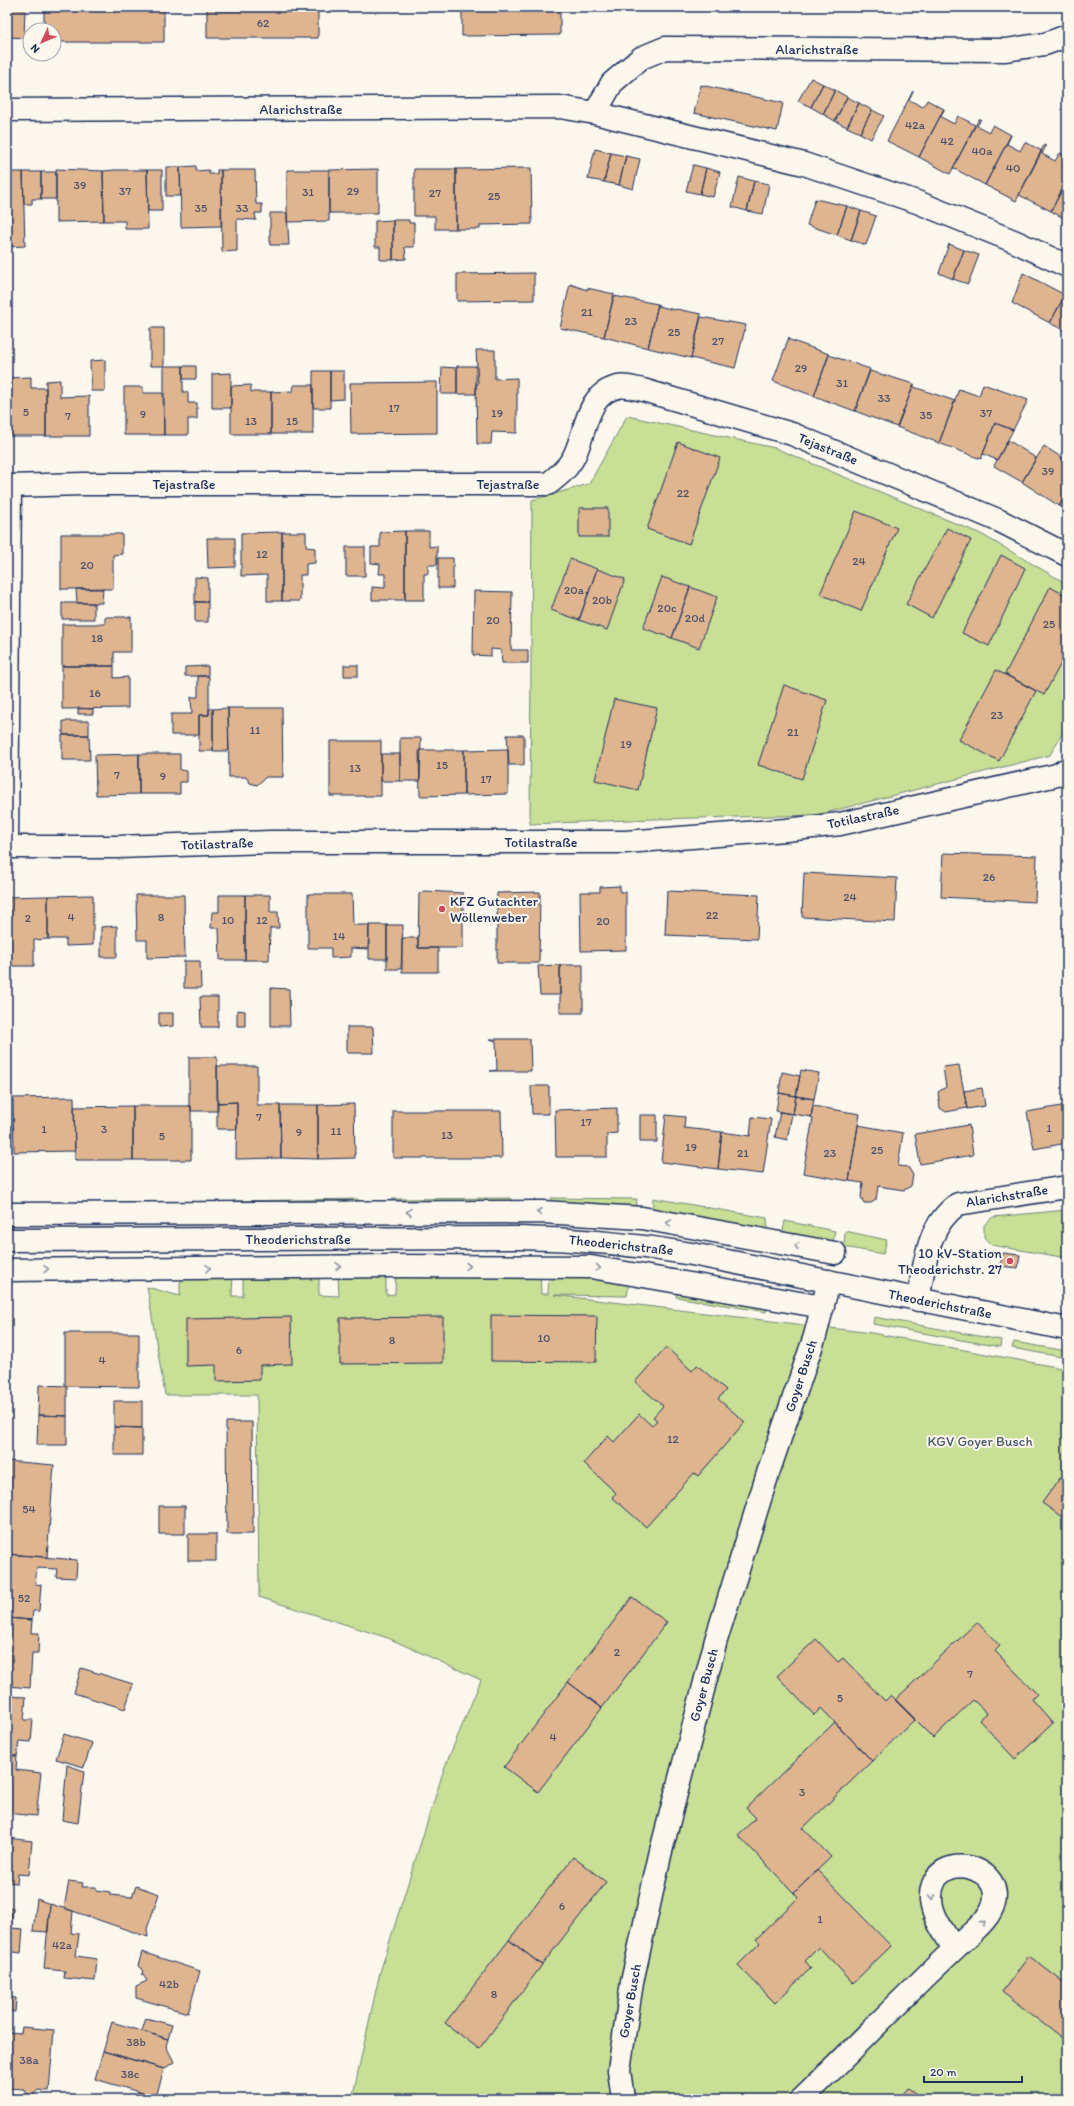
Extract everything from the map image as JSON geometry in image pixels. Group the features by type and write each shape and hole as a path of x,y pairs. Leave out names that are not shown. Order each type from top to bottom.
{"street":[{"name":"Alarichstraße","path":"595,113 612,83 641,58 665,48 1006,50 1045,44 1067,36"},
{"name":"Alarichstraße","path":"7,110 560,107 595,113 804,164 917,202 1016,242 1067,266"},
{"name":"Tejastraße","path":"8,486 92,484 548,484 562,472 573,459 588,415 600,396 619,387 650,392 792,434 1000,521 1067,554"},
{"path":"7,847 8,486"},
{"name":"Totilastraße","path":"7,847 117,847 270,842 624,842 749,833 840,824 1057,774 1067,769"},
{"name":"Alarichstraße","path":"918,1300 929,1246 936,1228 946,1213 958,1204 1067,1187"},
{"name":"Theoderichstraße","path":"7,1214 542,1212 642,1218 835,1253"},
{"path":"168,1214 168,1240"},
{"name":"Theoderichstraße","path":"7,1240 511,1238 592,1240 638,1245 692,1254 1067,1329"},
{"name":"Theoderichstraße","path":"7,1270 390,1266 591,1267 823,1307"},
{"name":"Goyer Busch","path":"623,2099 619,2070 632,1982 660,1854 716,1640 733,1583 823,1307 829,1281"},
{"path":"802,2099 954,1949"}],"green space":[{"path":"627,416 775,448 981,534 1067,584 1067,725 1050,755 817,815 530,824 532,500 589,484"},
{"path":"511,1198 511,1208 392,1208 392,1199"},
{"path":"551,1198 637,1199 635,1213 551,1207"},
{"path":"653,1198 767,1218 768,1235 652,1215"},
{"path":"358,1199 358,1208 232,1208 233,1201"},
{"path":"1067,1210 1067,1258 991,1245 984,1237 984,1225 993,1217"},
{"path":"785,1221 835,1231 832,1245 782,1237"},
{"path":"845,1231 887,1240 883,1254 844,1247"},
{"name":"KGV Goyer Busch","path":"540,1270 541,1294 548,1294 549,1271 630,1277 627,1296 554,1295 872,1333 1067,1369 1067,2099 352,2099 380,1972 444,1769 481,1680 388,1638 259,1597 257,1395 165,1395 147,1287 180,1296 180,1283 187,1272 233,1272 232,1296 243,1296 243,1272 319,1277 319,1295 339,1296 338,1274 386,1271 386,1295 395,1294 396,1271"},
{"path":"679,1285 768,1300 766,1312 676,1297"},
{"path":"874,1317 1001,1340 1000,1347 873,1324"},
{"path":"1014,1342 1067,1351 1067,1358 1012,1348"}],"building":[{"path":"7,7 10,7 9,50 7,50"},
{"path":"44,7 164,7 164,42 62,42 62,22 44,22"},
{"path":"207,7 318,7 318,38 207,38"},
{"path":"462,7 560,7 560,35 462,36"},
{"path":"10,8 25,9 25,22 22,22 22,38 9,37"},
{"path":"811,78 823,84 811,107 798,101"},
{"path":"823,84 835,90 823,114 811,107"},
{"path":"701,85 783,103 777,131 694,113"},
{"path":"835,90 847,97 835,121 823,114"},
{"path":"913,91 909,100 923,107 927,100 944,109 919,157 887,141"},
{"path":"847,97 859,103 847,127 835,121"},
{"path":"859,103 872,110 860,133 847,127"},
{"path":"944,109 941,117 954,124 958,116 975,125 950,174 919,157"},
{"path":"872,110 884,116 871,139 860,133"},
{"path":"979,119 981,119 977,126 989,132 993,125 1011,135 985,185 953,168"},
{"path":"1011,135 1007,144 1020,151 1025,142 1042,151 1016,201 985,185"},
{"path":"1044,145 1046,146 1042,154 1055,161 1060,153 1067,157 1067,180 1051,211 1019,195"},
{"path":"595,149 611,153 604,182 588,179"},
{"path":"611,153 626,156 619,185 604,182"},
{"path":"626,156 640,159 633,189 619,185"},
{"path":"693,165 706,168 700,194 686,191"},
{"path":"196,166 196,171 209,170 209,174 217,174 217,170 221,170 221,226 181,227 180,167"},
{"path":"166,167 180,167 181,196 166,196"},
{"path":"531,168 532,224 480,225 480,229 456,229 456,169"},
{"path":"706,168 720,172 713,197 700,194"},
{"path":"56,169 103,171 104,221 56,222"},
{"path":"378,169 378,213 329,213 329,170"},
{"path":"414,169 456,169 456,229 435,229 435,216 414,216"},
{"path":"147,170 148,229 125,229 125,221 104,221 103,171"},
{"path":"147,170 162,170 162,211 148,211"},
{"path":"221,170 255,170 256,204 262,204 262,213 255,213 256,220 237,219 237,251 222,252"},
{"path":"287,170 329,170 329,221 287,222"},
{"path":"7,172 23,172 25,246 7,247"},
{"path":"23,172 41,172 41,199 32,199 32,204 24,204"},
{"path":"41,172 56,172 56,199 41,199"},
{"path":"739,177 754,181 747,211 732,207"},
{"path":"1067,180 1067,220 1051,211"},
{"path":"754,181 769,184 763,214 747,211"},
{"path":"815,199 847,206 837,235 807,225"},
{"path":"847,206 861,211 851,240 837,235"},
{"path":"861,211 876,216 866,245 851,240"},
{"path":"270,213 287,213 289,245 270,245"},
{"path":"393,220 393,260 380,260 380,247 375,247 375,221"},
{"path":"393,220 409,220 409,223 414,223 414,247 405,247 406,259 393,260"},
{"path":"949,244 964,250 953,279 939,273"},
{"path":"964,250 979,255 968,284 953,279"},
{"path":"534,273 534,300 457,301 457,274"},
{"path":"1023,273 1065,295 1050,323 1012,303"},
{"path":"570,284 587,290 587,288 614,294 604,337 560,328"},
{"path":"1065,295 1067,297 1067,326 1065,331 1050,323"},
{"path":"614,296 658,304 648,348 604,337"},
{"path":"658,304 658,306 675,310 701,314 691,358 648,348"},
{"path":"701,317 746,325 735,368 691,358"},
{"path":"150,328 164,328 164,366 150,366"},
{"path":"789,337 790,340 829,354 814,396 773,381"},
{"path":"476,350 495,350 495,379 517,378 517,433 492,432 491,444 477,444 476,384 478,384"},
{"path":"829,355 870,369 855,411 814,396"},
{"path":"105,360 105,391 91,391 90,361"},
{"path":"164,366 183,366 183,392 188,392 188,403 197,403 197,419 188,419 188,435 164,435"},
{"path":"183,366 196,366 196,379 183,379"},
{"path":"457,366 476,366 476,394 457,394"},
{"path":"442,367 457,368 457,394 441,394"},
{"path":"313,371 330,371 330,408 313,408"},
{"path":"330,371 344,371 344,399 330,400"},
{"path":"870,371 914,384 897,427 855,411"},
{"path":"231,373 231,408 212,408 212,374"},
{"path":"31,377 31,388 46,388 46,436 7,436 7,378"},
{"path":"60,380 60,397 89,396 89,436 46,436 46,381"},
{"path":"437,382 437,433 351,434 350,383"},
{"path":"914,384 914,387 955,401 939,443 897,427"},
{"path":"983,384 1028,400 1013,430 995,423 981,459 939,443 959,389 979,396"},
{"path":"251,385 251,392 271,392 271,434 231,434 231,386"},
{"path":"294,385 313,385 313,434 271,434 271,392 293,391"},
{"path":"124,387 143,387 143,393 163,393 164,435 124,435"},
{"path":"995,423 1013,430 997,460 983,454"},
{"path":"1008,440 1036,458 1022,482 994,466"},
{"path":"678,442 720,458 689,544 647,529"},
{"path":"1044,446 1067,461 1067,493 1059,506 1022,482"},
{"path":"1067,493 1067,510 1059,506"},
{"path":"579,508 608,508 608,537 579,537"},
{"path":"856,511 897,528 861,611 820,594"},
{"path":"947,528 971,540 932,618 906,604"},
{"path":"405,531 405,600 372,600 372,587 385,588 385,574 379,574 380,564 371,563 371,547 380,547 380,532"},
{"path":"405,531 429,531 429,547 437,546 437,565 428,565 428,574 424,574 424,600 405,600"},
{"path":"282,532 282,601 267,601 267,575 241,576 241,533"},
{"path":"282,532 306,532 306,547 315,548 315,563 306,564 306,575 300,575 300,601 282,601"},
{"path":"61,534 122,534 122,554 113,555 113,589 61,589"},
{"path":"207,538 235,538 235,567 208,568"},
{"path":"346,547 365,547 365,576 346,576"},
{"path":"1001,555 1025,568 989,646 962,633"},
{"path":"438,558 453,558 453,588 438,588"},
{"path":"570,559 597,569 579,620 551,610"},
{"path":"597,569 625,579 607,630 579,620"},
{"path":"195,577 208,578 208,602 195,602"},
{"path":"662,577 690,587 672,638 643,628"},
{"path":"690,587 717,597 699,648 672,638"},
{"path":"1050,587 1067,596 1067,652 1044,695 1005,674"},
{"path":"103,588 102,603 77,603 76,589"},
{"path":"474,591 512,592 511,650 528,650 528,663 502,663 501,650 491,649 491,656 473,655"},
{"path":"195,602 208,602 208,622 195,622"},
{"path":"62,603 94,603 94,619 62,619"},
{"path":"105,617 131,617 131,652 114,652 114,666 62,666 62,624 105,624"},
{"path":"344,665 358,665 358,676 344,676"},
{"path":"62,666 114,666 114,678 128,677 128,708 62,709"},
{"path":"208,666 208,676 185,676 185,667"},
{"path":"996,670 1036,691 999,761 959,740"},
{"path":"198,676 209,676 209,715 199,715 199,735 171,735 171,714 192,714 191,697 198,697"},
{"path":"784,685 827,700 802,779 758,765"},
{"path":"614,699 657,708 638,790 595,780"},
{"path":"78,708 93,709 93,714 78,714"},
{"path":"228,708 282,708 283,777 266,777 257,785 250,783 246,777 229,777"},
{"path":"228,708 229,751 213,751 213,709"},
{"path":"209,709 213,709 213,751 199,751 199,715 209,715"},
{"path":"63,721 89,721 89,735 63,735"},
{"path":"62,735 89,735 90,760 62,760"},
{"path":"507,735 524,735 524,765 509,765"},
{"path":"400,738 421,738 420,781 400,781"},
{"path":"330,741 381,741 381,796 330,796"},
{"path":"508,749 508,794 464,795 464,750"},
{"path":"419,750 464,750 464,795 420,796"},
{"path":"139,754 139,794 96,795 95,755"},
{"path":"139,754 180,754 180,770 187,771 187,782 180,782 180,794 139,794"},
{"path":"381,754 400,754 400,781 381,781"},
{"path":"943,853 1037,856 1035,902 941,897"},
{"path":"804,873 897,878 895,922 802,917"},
{"path":"620,886 620,892 626,892 626,950 581,951 580,892 600,892 600,887"},
{"path":"424,891 463,893 463,948 418,948 419,894"},
{"path":"667,891 759,895 757,939 665,935"},
{"path":"540,892 539,963 497,963 497,893"},
{"path":"308,894 352,894 353,925 369,925 368,949 351,948 351,957 331,958 331,948 308,948"},
{"path":"93,895 93,945 66,946 66,939 48,939 48,896"},
{"path":"136,895 184,895 185,957 147,958 147,940 137,940"},
{"path":"219,895 245,895 245,960 220,960 219,928 211,928 212,912 219,912"},
{"path":"245,895 270,895 270,912 278,912 279,928 270,928 269,960 245,960"},
{"path":"48,896 48,939 34,940 34,966 7,966 7,897"},
{"path":"369,925 387,925 387,959 369,959"},
{"path":"387,925 403,925 401,969 387,969"},
{"path":"117,926 117,957 101,957 101,927"},
{"path":"402,938 418,938 418,948 438,948 438,972 402,972"},
{"path":"184,961 200,961 201,988 184,988"},
{"path":"560,965 560,995 540,995 538,966"},
{"path":"560,965 583,965 583,1013 560,1013"},
{"path":"271,988 289,989 290,1026 271,1026"},
{"path":"200,997 218,997 218,1027 201,1027"},
{"path":"237,1010 245,1011 245,1026 237,1026"},
{"path":"159,1013 173,1013 173,1026 159,1027"},
{"path":"347,1027 373,1027 374,1053 347,1053"},
{"path":"490,1039 530,1039 531,1071 490,1071 497,1070 496,1041"},
{"path":"189,1057 217,1057 218,1111 191,1111 191,1106 189,1106"},
{"path":"959,1065 967,1108 946,1112 940,1108 938,1092 946,1087 943,1067"},
{"path":"217,1066 257,1066 257,1105 280,1105 281,1158 236,1159 237,1102 217,1103"},
{"path":"801,1070 819,1073 814,1099 796,1096"},
{"path":"782,1072 800,1076 796,1096 779,1093"},
{"path":"531,1086 549,1086 549,1114 532,1114"},
{"path":"982,1088 985,1106 967,1109 964,1091"},
{"path":"779,1093 796,1096 793,1114 776,1111"},
{"path":"796,1096 814,1099 811,1117 793,1114"},
{"path":"74,1097 75,1151 14,1152 13,1098"},
{"path":"237,1102 237,1129 217,1129 217,1103"},
{"path":"354,1104 355,1158 318,1159 318,1105"},
{"path":"280,1105 318,1105 318,1159 281,1158"},
{"path":"1067,1105 1067,1143 1034,1149 1027,1112"},
{"path":"133,1106 191,1106 191,1160 133,1160"},
{"path":"133,1106 133,1160 75,1160 74,1107"},
{"path":"813,1106 860,1114 849,1181 803,1173 813,1118 811,1117"},
{"path":"617,1108 617,1133 607,1134 607,1157 556,1157 555,1110"},
{"path":"393,1111 501,1111 502,1158 393,1158"},
{"path":"780,1112 792,1114 787,1140 775,1137"},
{"path":"640,1115 657,1115 657,1142 640,1142"},
{"path":"666,1115 685,1117 684,1128 722,1132 718,1169 661,1162"},
{"path":"752,1117 771,1119 763,1174 718,1169 722,1132 750,1136"},
{"path":"858,1125 903,1133 898,1166 908,1167 913,1175 911,1186 904,1190 878,1186 876,1200 871,1203 864,1203 861,1197 863,1183 849,1181"},
{"path":"969,1125 973,1155 920,1164 915,1134"},
{"name":"10 kV-Station Theoderichstr. 27","path":"1003,1253 1020,1255 1018,1268 1000,1266"},
{"path":"491,1315 597,1316 596,1362 491,1361"},
{"path":"291,1317 292,1364 260,1365 260,1380 216,1381 216,1365 186,1366 186,1319"},
{"path":"443,1317 443,1363 340,1364 340,1318"},
{"path":"65,1333 139,1333 139,1387 65,1386"},
{"path":"666,1347 692,1371 697,1365 726,1390 718,1399 745,1422 698,1476 694,1473 646,1527 612,1497 616,1493 584,1463 608,1436 614,1442 639,1414 652,1426 657,1420 653,1417 663,1406 635,1382"},
{"path":"39,1385 67,1386 67,1416 38,1415"},
{"path":"114,1401 142,1401 142,1428 114,1427"},
{"path":"38,1415 67,1416 67,1445 37,1445"},
{"path":"226,1422 252,1422 253,1534 227,1534"},
{"path":"114,1427 142,1428 142,1455 114,1455"},
{"path":"7,1461 54,1465 47,1557 7,1554"},
{"path":"1060,1478 1067,1483 1067,1511 1062,1517 1042,1503"},
{"path":"159,1506 185,1506 185,1534 159,1534"},
{"path":"188,1534 216,1534 216,1561 188,1561"},
{"path":"7,1554 77,1560 76,1578 56,1577 57,1569 37,1568 35,1584 41,1585 39,1611 33,1611 32,1620 7,1618"},
{"path":"632,1597 667,1622 602,1708 568,1682"},
{"path":"7,1618 32,1620 31,1633 39,1633 38,1653 32,1653 30,1688 7,1686"},
{"path":"977,1622 1000,1646 995,1651 1037,1694 1032,1699 1053,1723 1015,1759 979,1720 987,1713 973,1700 933,1738 895,1700"},
{"path":"816,1639 838,1662 843,1658 885,1701 891,1695 915,1719 872,1761 821,1708 814,1715 777,1676"},
{"path":"81,1668 133,1684 125,1709 74,1693"},
{"path":"568,1682 602,1708 538,1792 504,1767"},
{"path":"7,1696 26,1697 24,1720 33,1720 31,1742 19,1741 17,1756 7,1755"},
{"path":"835,1722 872,1761 803,1828 831,1857 794,1893 738,1835 756,1818 746,1808"},
{"path":"64,1734 92,1743 84,1767 56,1759"},
{"path":"7,1755 17,1756 16,1770 41,1773 36,1816 7,1813"},
{"path":"67,1765 84,1771 78,1823 62,1820"},
{"path":"7,1838 32,1841 29,1875 18,1874 17,1883 7,1882"},
{"path":"573,1857 606,1882 542,1965 509,1940"},
{"path":"817,1870 891,1946 853,1983 819,1947 805,1961 811,1968 775,2003 738,1965 760,1943 756,1939 798,1898 794,1893"},
{"path":"69,1881 83,1883 82,1887 96,1887 96,1890 110,1892 110,1895 132,1897 136,1886 159,1894 147,1929 148,1937 64,1908"},
{"path":"37,1899 50,1904 48,1932 33,1931"},
{"path":"50,1904 73,1911 71,1933 79,1934 76,1956 97,1959 95,1981 64,1978 65,1971 44,1969"},
{"path":"7,1908 13,1908 11,1928 23,1929 21,1953 7,1951"},
{"path":"509,1940 542,1965 479,2049 445,2023"},
{"path":"142,1952 200,1971 188,2013 136,1998 136,1986 147,1981 142,1973 144,1971 138,1966"},
{"path":"1029,1956 1067,1985 1067,2042 1002,1992"},
{"path":"7,1997 16,1998 15,2012 7,2011"},
{"path":"146,2018 172,2025 168,2039 142,2031"},
{"path":"112,2022 168,2039 166,2046 174,2062 164,2069 103,2051"},
{"path":"22,2027 54,2030 49,2091 38,2090 30,2098 24,2089 7,2088 7,2032 21,2033"},
{"path":"103,2051 164,2069 156,2097 95,2079"},
{"path":"908,2088 923,2099 899,2099"},
{"path":"138,2092 156,2097 162,2099 136,2099"}],"place":[{"name":"KFZ Gutachter Wöllenweber","path":"442,909"},
{"name":"10 kV-Station Theoderichstr. 27","path":"1010,1261"}]}
